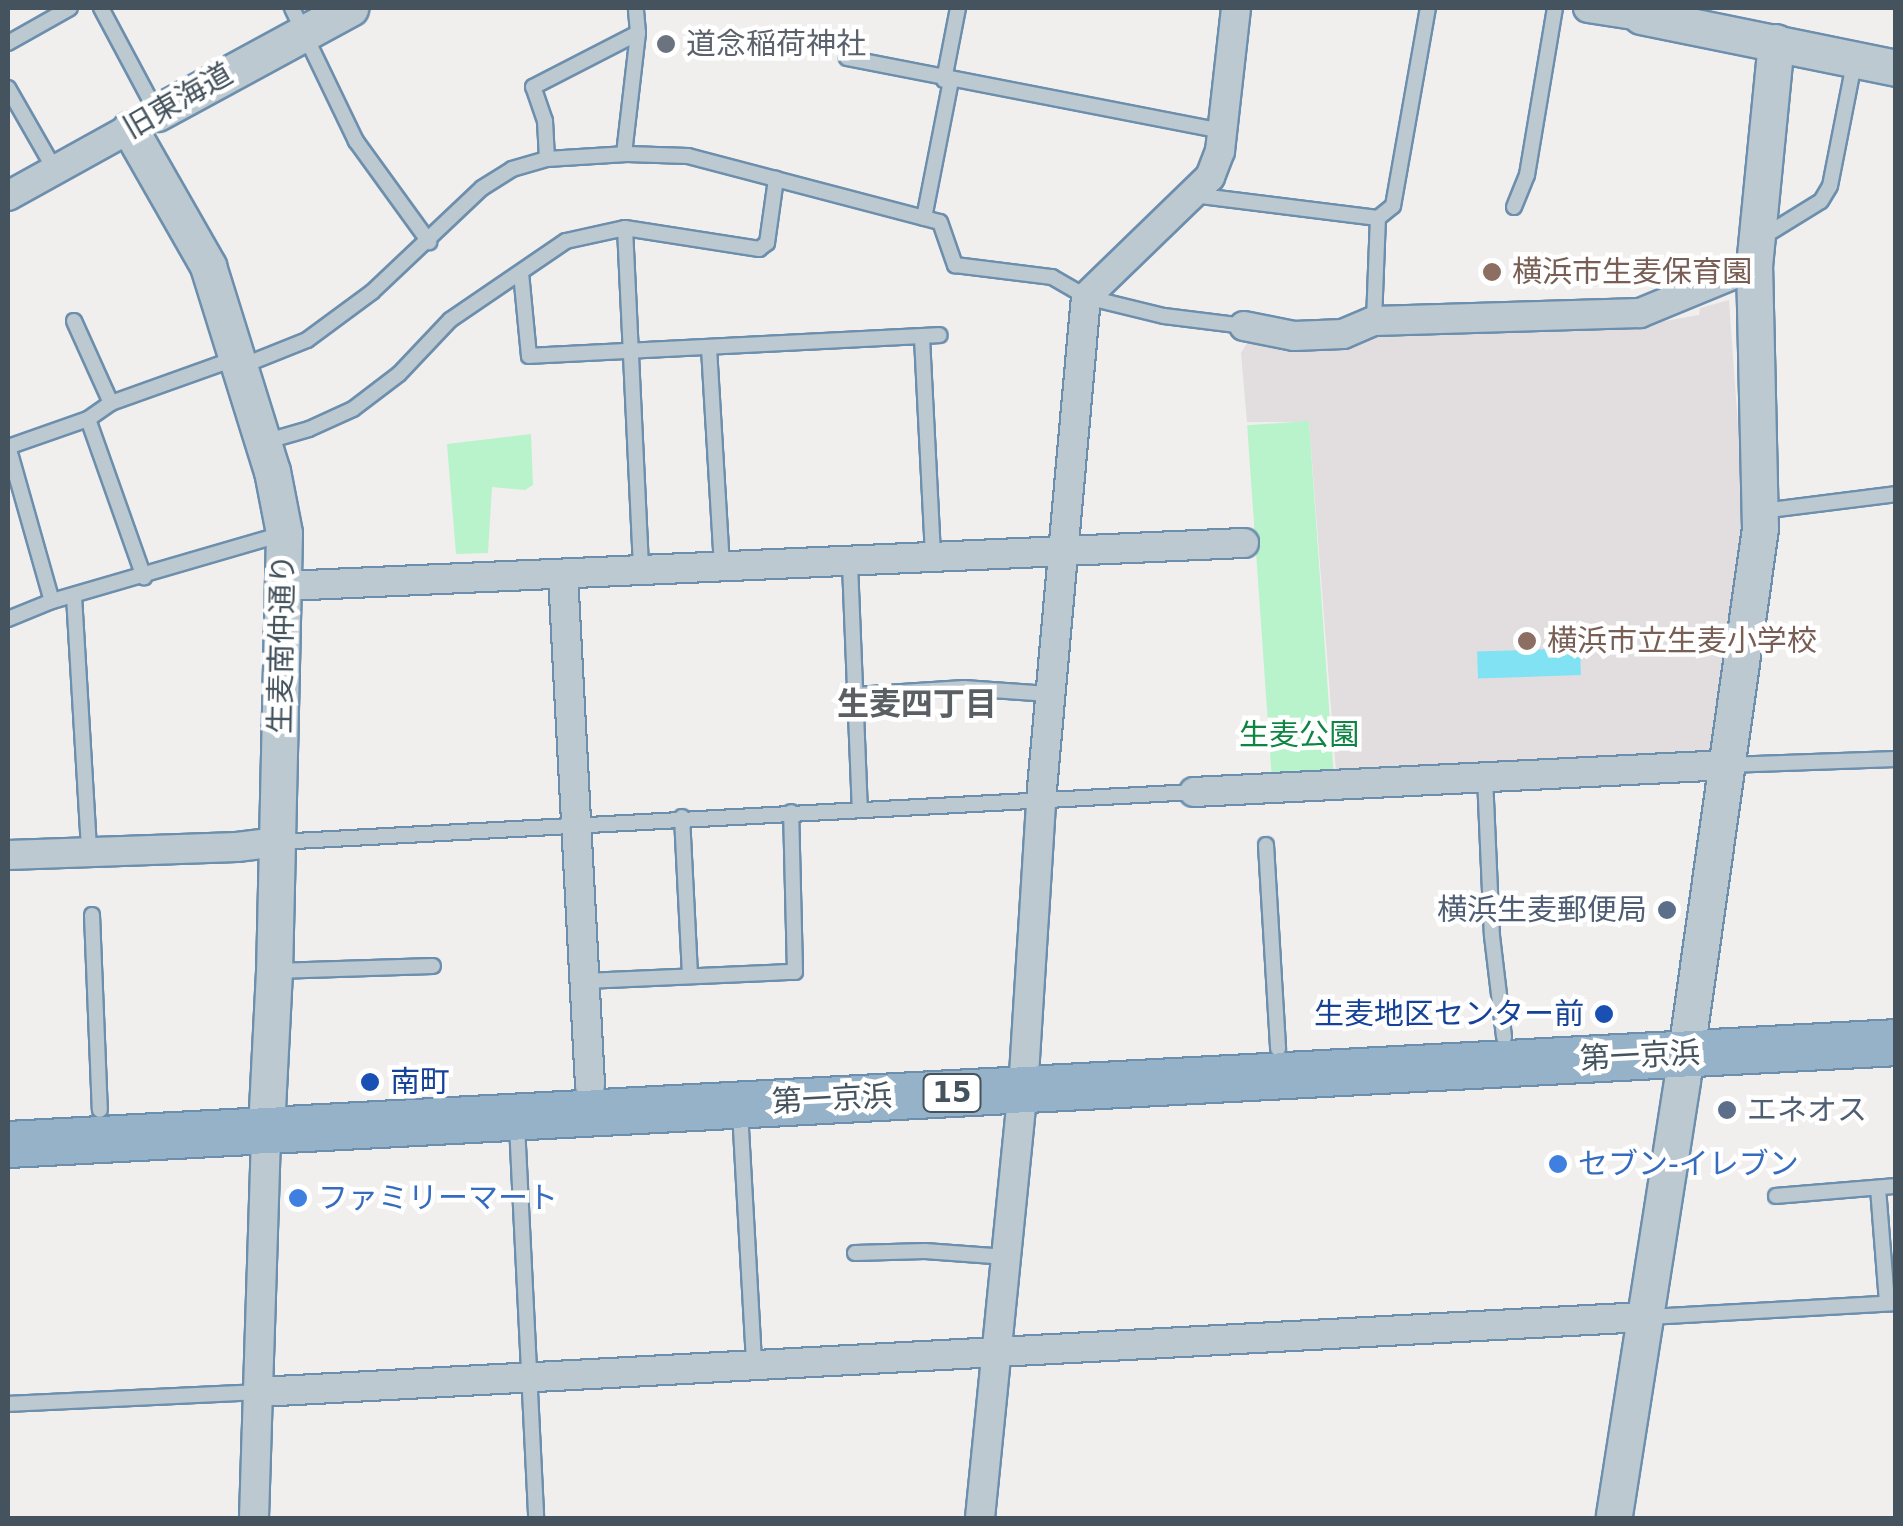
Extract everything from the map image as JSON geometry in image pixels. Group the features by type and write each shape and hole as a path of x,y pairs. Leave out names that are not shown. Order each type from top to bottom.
{"highway":[{"name":"第一京浜","path":"8,1144 590,1085 1024,1076 1688,1040 1896,1016"},
{"name":"第一京浜","path":"8,1115 100,1110 267,1116 516,1117 740,1104 1278,1049 1504,1037 1896,1042"}],"street":[{"name":"旧東海道","path":"8,196 144,121 296,19 350,8"},
{"path":"980,1518 1024,1076 1040,800 1086,297 1210,177 1220,152 1236,8"},
{"path":"1588,8 1896,68"},
{"path":"1614,1517 1688,1040 1760,511 1755,253 1776,42"},
{"name":"生麦南仲通り","path":"144,121 196,239 262,442 284,534 286,586 267,1116"},
{"path":"1244,326 1294,336 1343,334 1374,321 1640,312 1755,253"},
{"path":"286,586 850,564 1244,543"},
{"path":"563,575 590,1085"},
{"path":"1194,792 1727,765"},
{"path":"8,855 238,847 276,842"},
{"path":"254,1518 267,1116"},
{"path":"258,1392 1645,1316"}],"lane":[{"path":"8,43 70,8"},
{"path":"101,8 144,121"},
{"path":"624,154 638,32 636,8"},
{"path":"924,218 958,8"},
{"path":"1192,195 1378,218 1393,206 1428,8"},
{"path":"1514,207 1526,175 1555,8"},
{"path":"296,19 356,141 429,242"},
{"path":"547,160 544,121 533,87 638,32"},
{"path":"848,58 1222,131"},
{"path":"1755,253 1771,236 1821,201 1830,186 1855,58"},
{"path":"8,88 55,170"},
{"path":"52,601 8,447 88,420 111,403 307,340 429,242 482,188 512,169 547,160 624,154 688,156 940,222 956,265 1052,277 1086,297 1164,316 1244,326"},
{"path":"262,442 310,429 353,409 399,374 450,320 566,241 624,228 759,249 766,243 776,178"},
{"path":"1374,321 1378,218"},
{"path":"624,228 641,572"},
{"path":"520,273 529,356 939,335"},
{"path":"74,321 111,403"},
{"path":"922,338 934,559"},
{"path":"709,348 722,569"},
{"path":"88,420 144,577"},
{"path":"1760,511 1896,494"},
{"path":"8,619 52,601 284,534"},
{"path":"850,564 860,808"},
{"path":"74,596 90,851"},
{"path":"856,695 964,688 1050,694"},
{"path":"1727,765 1896,758"},
{"path":"1485,778 1492,936 1504,1037"},
{"path":"276,842 578,822 1194,792"},
{"path":"585,981 795,972 791,812"},
{"path":"682,817 690,976"},
{"path":"1266,845 1278,1049"},
{"path":"92,915 100,1110"},
{"path":"274,971 433,966"},
{"path":"740,1104 754,1365"},
{"path":"516,1117 536,1518"},
{"path":"1776,1196 1896,1186"},
{"path":"1645,1316 1891,1303 1878,1188"},
{"path":"855,1253 926,1251 1006,1257"},
{"path":"8,1404 258,1392"}],"shaded area":[{"name":"横浜市立生麦小学校","path":"1729,300 1745,525 1710,757 1336,772 1309,422 1247,422 1241,353 1247,343 1300,350 1407,330 1636,326 1699,315 1700,308"}],"green space":[{"name":"生麦公園","path":"1309,421 1334,772 1272,776 1247,425"},
{"path":"531,434 533,485 525,490 492,487 488,553 456,554 447,444"}],"water":[{"path":"1580,648 1581,675 1478,679 1477,652"}],"place":[{"name":"道念稲荷神社","path":"666,44"},
{"name":"横浜市生麦保育園","path":"1492,272"},
{"name":"横浜市立生麦小学校","path":"1527,641"},
{"name":"横浜生麦郵便局","path":"1667,910"},
{"name":"生麦地区センター前","path":"1604,1014"},
{"name":"南町","path":"370,1082"},
{"name":"エネオス","path":"1727,1110"},
{"name":"セブン-イレブン","path":"1558,1164"},
{"name":"ファミリーマート","path":"298,1198"}],"district":[{"name":"生麦四丁目","path":"917,704"}]}
